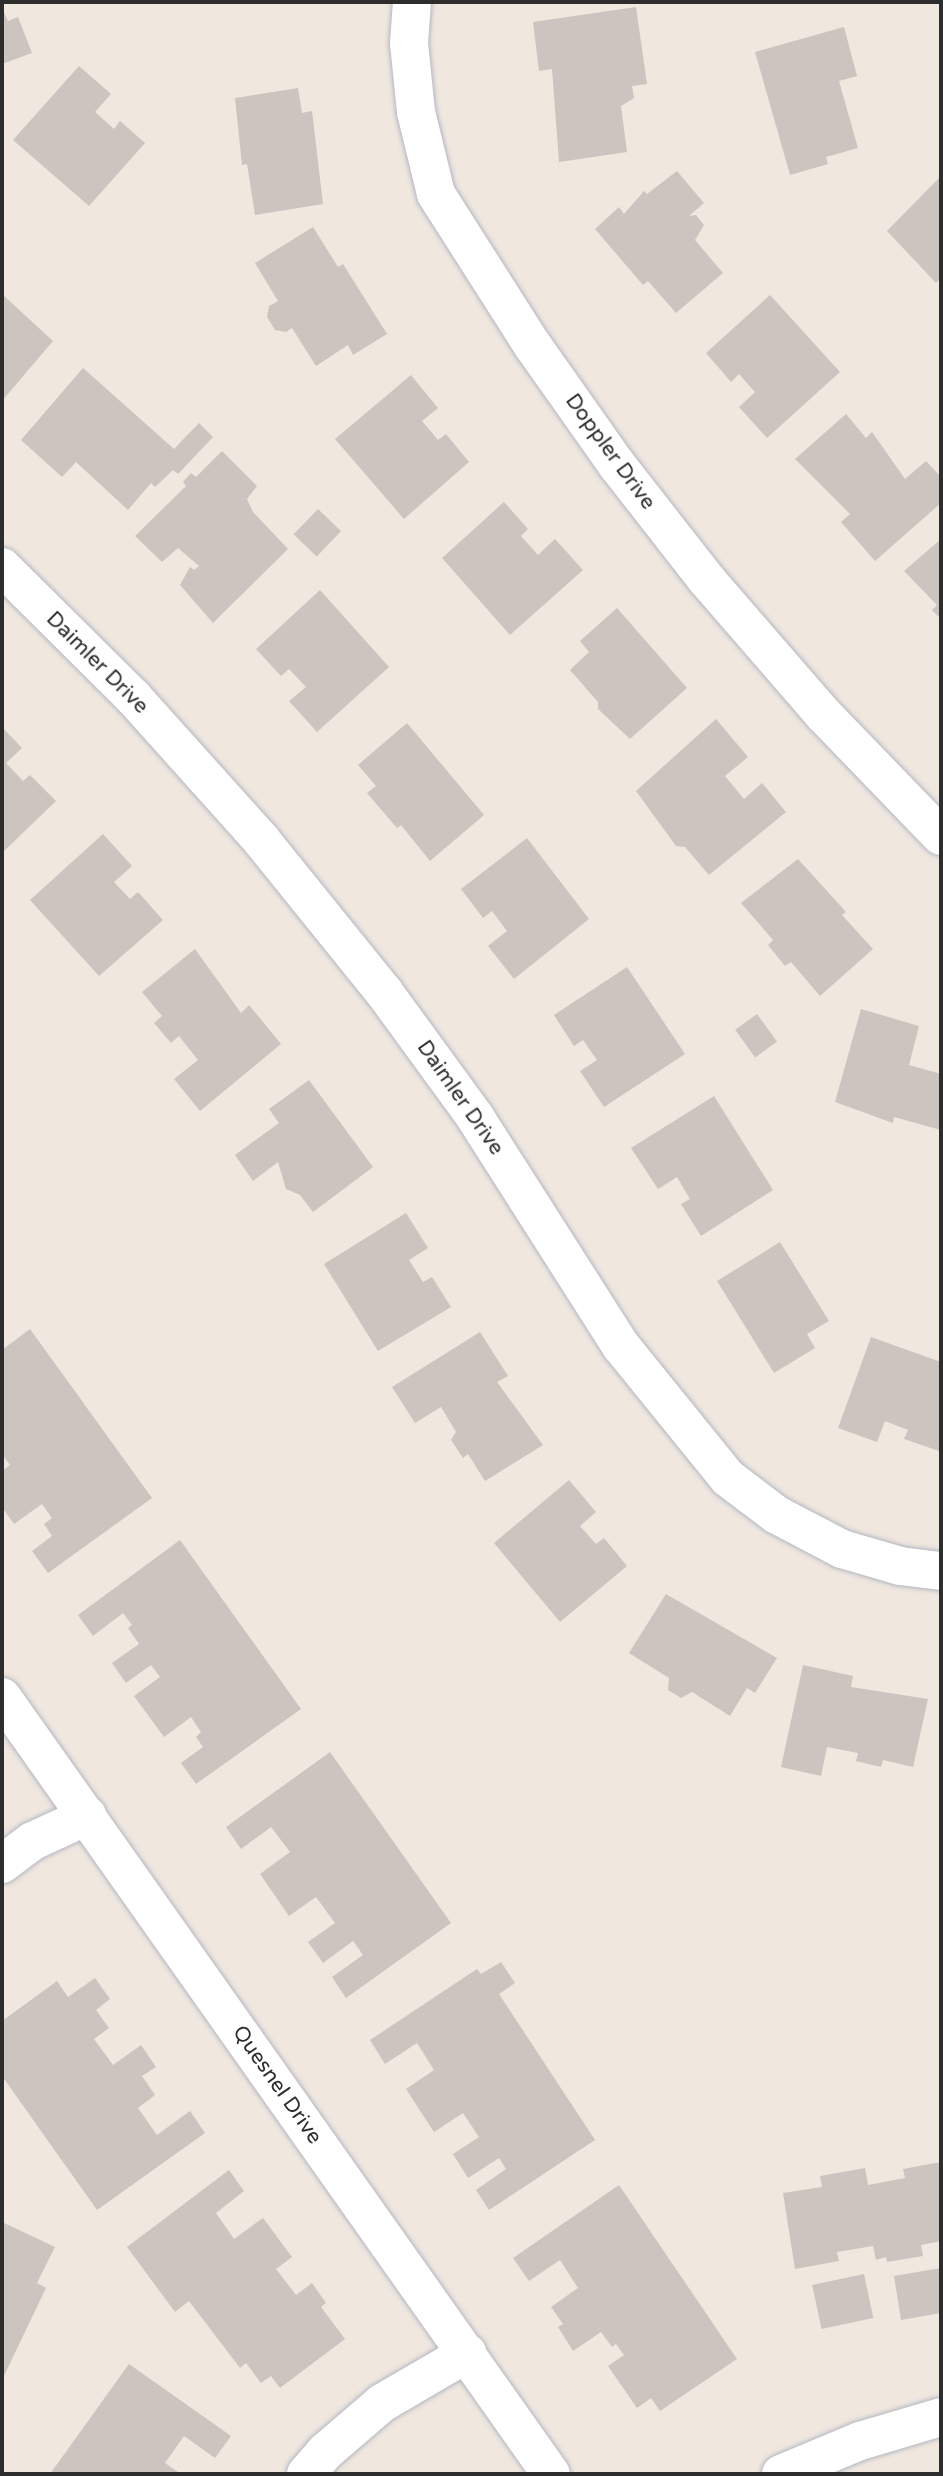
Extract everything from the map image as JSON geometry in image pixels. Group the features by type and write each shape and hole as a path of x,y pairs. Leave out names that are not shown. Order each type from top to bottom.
{"street":[{"name":"Doppler Drive","path":"412,2 409,43 416,112 436,194 533,346 617,465 706,579 824,715 941,836"},
{"name":"Daimler Drive","path":"2,567 133,697 262,841 384,992 475,1117 621,1346 728,1478 777,1515 842,1549 901,1566 941,1571"},
{"name":"Quesnel Drive","path":"2,1697 551,2474"},
{"path":"2,1864 33,1841 87,1816"},
{"path":"306,2474 325,2452 382,2403 468,2353"},
{"path":"781,2474 860,2441 941,2417"}],"building":[{"path":"636,7 647,84 632,86 634,98 621,106 627,152 559,162 552,69 539,71 533,22"},
{"path":"2,8 8,21 18,17 32,53 2,64"},
{"path":"844,27 857,76 839,81 858,148 826,157 828,164 790,175 755,52"},
{"path":"79,66 111,94 95,112 114,129 120,121 145,143 89,206 13,140"},
{"path":"298,88 302,113 312,111 323,204 255,215 247,164 242,165 235,98"},
{"path":"677,171 704,203 689,216 696,215 704,225 695,240 723,273 676,313 648,281 643,285 595,229 619,207 624,214 644,191 647,194"},
{"path":"939,178 941,278 936,283 887,231"},
{"path":"313,227 338,267 343,264 387,334 353,355 348,345 316,366 292,328 286,332 275,330 267,317 269,306 278,301 255,263"},
{"path":"2,294 53,341 2,401"},
{"path":"770,295 840,372 767,438 739,407 755,392 739,374 731,382 706,353"},
{"path":"83,368 174,449 199,423 213,437 178,474 173,470 155,487 151,483 128,510 76,462 62,477 21,440"},
{"path":"411,375 438,408 422,421 438,440 446,434 469,462 404,519 335,439"},
{"path":"846,414 866,438 872,432 905,479 926,461 941,477 941,503 875,561 841,522 850,514 795,459"},
{"path":"222,451 257,486 247,499 253,512 288,549 213,623 180,585 190,567 194,570 199,566 178,548 162,562 135,536 186,486 183,482 191,473 196,477"},
{"path":"504,502 528,529 521,536 538,555 555,539 583,570 510,635 442,558"},
{"path":"318,509 341,531 317,556 294,534"},
{"path":"941,539 941,619 932,610 937,605 904,571"},
{"path":"320,590 389,667 317,732 289,701 306,687 289,669 281,676 256,649"},
{"path":"617,608 687,688 630,739 598,709 598,702 570,670 589,652 580,641"},
{"path":"716,719 748,757 725,776 744,799 762,783 786,812 709,875 685,847 676,846 636,791"},
{"path":"407,723 484,815 430,861 401,825 397,828 367,793 376,786 358,765"},
{"path":"2,727 22,748 6,763 23,781 30,775 56,801 2,853"},
{"path":"103,834 132,866 114,882 130,899 138,892 163,920 99,976 30,900"},
{"path":"527,838 589,919 514,979 488,946 507,931 492,911 483,918 461,889"},
{"path":"798,859 846,912 842,915 873,949 820,996 791,962 785,966 768,945 773,940 741,903"},
{"path":"195,949 241,1013 249,1005 281,1044 200,1111 174,1079 198,1060 179,1036 171,1043 154,1023 162,1016 142,992"},
{"path":"627,967 685,1054 604,1107 580,1071 597,1060 583,1040 574,1046 554,1015"},
{"path":"861,1009 919,1026 909,1065 941,1074 941,1130 894,1117 893,1123 835,1102"},
{"path":"757,1014 777,1042 755,1057 735,1030"},
{"path":"309,1080 373,1167 313,1212 300,1195 286,1189 278,1162 253,1181 235,1155 279,1123 269,1109"},
{"path":"714,1096 773,1190 701,1236 681,1204 690,1199 677,1177 658,1189 631,1148"},
{"path":"406,1213 428,1248 409,1260 423,1282 432,1277 451,1307 378,1351 324,1264"},
{"path":"780,1242 829,1321 807,1334 815,1348 774,1373 717,1281"},
{"path":"30,1329 152,1498 48,1573 32,1551 52,1536 44,1524 52,1518 42,1504 14,1524 2,1507 2,1471 10,1465 2,1454 2,1350"},
{"path":"480,1332 508,1376 497,1382 543,1445 485,1481 468,1454 463,1458 451,1440 456,1432 441,1407 415,1423 392,1387"},
{"path":"871,1337 941,1362 939,1451 904,1439 908,1430 885,1421 877,1442 838,1428"},
{"path":"569,1480 596,1512 580,1526 596,1544 604,1538 627,1566 560,1622 494,1543"},
{"path":"180,1540 301,1709 196,1784 181,1763 203,1747 196,1737 201,1732 191,1717 164,1737 134,1696 160,1677 151,1665 126,1683 112,1663 139,1644 128,1628 132,1625 123,1613 93,1636 78,1615"},
{"path":"666,1594 777,1658 755,1693 747,1688 730,1716 692,1692 681,1698 668,1690 669,1678 629,1653"},
{"path":"803,1665 853,1676 851,1687 928,1699 913,1767 883,1760 881,1767 856,1761 858,1753 827,1747 821,1776 781,1767"},
{"path":"330,1752 451,1923 346,1998 332,1977 363,1955 353,1941 323,1963 308,1942 335,1923 316,1897 289,1916 260,1874 290,1852 271,1827 241,1849 226,1827"},
{"path":"501,1962 515,1983 499,1994 595,2140 489,2210 476,2190 506,2169 499,2158 468,2178 453,2154 479,2137 463,2113 434,2132 406,2089 434,2070 417,2043 385,2064 370,2040 477,1969 481,1974"},
{"path":"95,1978 110,1999 96,2010 109,2028 94,2039 113,2065 141,2045 156,2067 142,2076 155,2095 138,2108 157,2135 190,2111 205,2133 97,2210 2,2076 2,2021 57,1981 68,1997"},
{"path":"941,2162 941,2241 921,2245 923,2256 887,2262 886,2257 876,2260 873,2246 837,2252 839,2261 795,2269 783,2193 822,2187 820,2176 865,2168 868,2185 905,2178 903,2169"},
{"path":"229,2170 244,2191 216,2213 234,2239 263,2218 292,2257 276,2269 296,2295 312,2283 326,2303 321,2307 345,2339 280,2388 271,2376 261,2383 246,2363 240,2368 189,2301 175,2312 127,2247"},
{"path":"619,2185 737,2359 660,2411 651,2398 637,2408 608,2366 624,2355 616,2344 612,2347 601,2332 573,2351 558,2327 563,2324 551,2307 578,2288 560,2260 529,2281 513,2258"},
{"path":"2,2222 55,2247 37,2283 46,2288 2,2380"},
{"path":"941,2268 941,2313 901,2320 894,2276"},
{"path":"864,2274 873,2318 822,2329 812,2285"},
{"path":"129,2364 231,2436 215,2458 184,2436 165,2463 181,2474 50,2474"}]}
